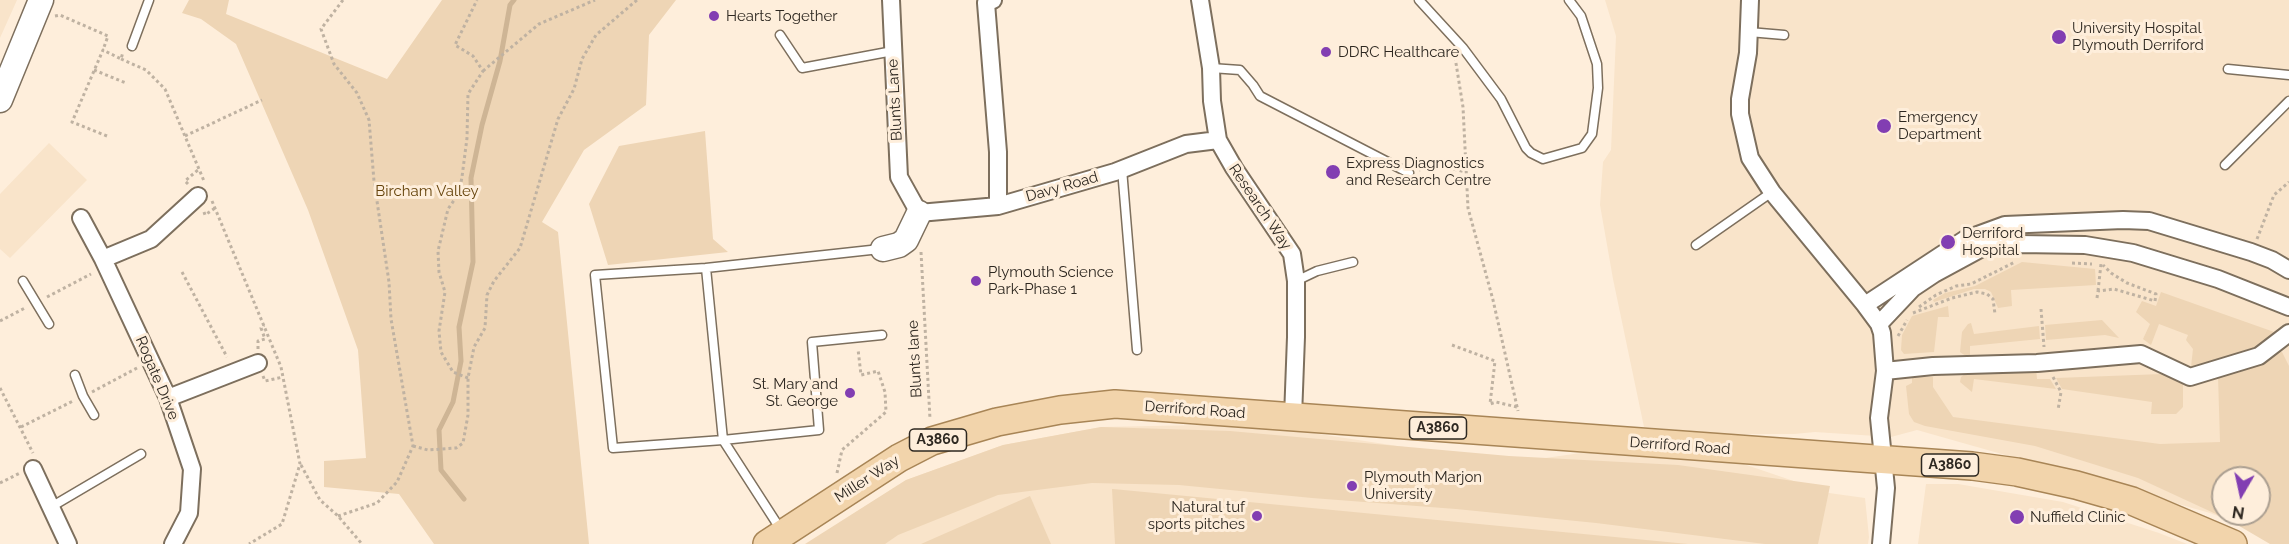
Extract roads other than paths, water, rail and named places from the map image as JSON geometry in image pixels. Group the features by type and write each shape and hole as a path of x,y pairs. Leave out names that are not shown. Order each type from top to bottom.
{"main road":[{"name":"Derriford Road","path":"1115,404 1842,458 1883,459 2017,472 2076,485 2132,501 2233,544"},
{"name":"Miller Way","path":"775,538 899,458 932,441 997,422 1060,410 1115,404"}],"street":[{"name":"Blunts Lane","path":"891,0 899,177 914,206"},
{"path":"993,0 986,3 998,152 998,206"},
{"name":"Research Way","path":"1200,0 1211,68 1212,101 1218,140 1234,168 1292,254 1296,281 1293,417"},
{"path":"1750,0 1749,32 1740,114 1750,158 1772,192 1879,324 1892,370 1879,418 1887,488 1881,544"},
{"path":"0,100 37,10"},
{"name":"Davy Road","path":"914,206 998,206 1122,169 1186,144 1218,140"},
{"path":"105,263 151,239 205,194"},
{"path":"883,249 899,245 906,240 912,231 914,206"},
{"name":"Rogate Drive","path":"81,218 105,263 168,398 192,469 189,513 173,544"},
{"path":"1865,305 1964,240 2005,225 2149,221 2251,252 2289,270"},
{"path":"1879,324 1913,288 1982,248 2020,244 2085,245 2133,253 2218,279 2289,308"},
{"path":"1892,370 1933,366 2037,363 2141,354 2190,377 2259,356 2289,333"},
{"path":"168,398 258,363"},
{"path":"29,466 68,544"}],"lane":[{"path":"132,44 149,0"},
{"path":"1419,0 1463,48 1501,99 1522,142 1530,153 1542,159 1582,148 1592,134 1598,88 1596,64 1581,16 1569,0"},
{"path":"1749,32 1784,35"},
{"path":"780,35 802,68 893,51"},
{"path":"1211,68 1240,70 1254,85 1260,96 1408,173"},
{"path":"2228,69 2289,75"},
{"path":"2225,165 2289,101"},
{"path":"1122,169 1137,350"},
{"path":"1696,245 1772,192"},
{"path":"882,335 812,342 819,430 613,448 595,275 706,268 883,249"},
{"path":"1296,281 1317,272 1353,262"},
{"path":"706,268 723,440 775,538"},
{"path":"23,281 49,324"},
{"path":"75,375 94,415"},
{"path":"51,507 141,453"}],"waterway":[{"path":"464,499 441,470 439,430 453,402 461,361 459,327 473,262 471,178 482,125 500,61 510,5 514,0"}],"place":[{"name":"Hearts Together","path":"714,16"},
{"name":"University Hospital Plymouth Derriford","path":"2059,37"},
{"name":"DDRC Healthcare","path":"1326,52"},
{"name":"Emergency Department","path":"1884,126"},
{"name":"Express Diagnostics and Research Centre","path":"1333,172"},
{"name":"Derriford Hospital","path":"1948,242"},
{"name":"Plymouth Science Park-Phase 1","path":"976,281"},
{"name":"St. Mary and St. George","path":"850,393"},
{"name":"Plymouth Marjon University","path":"1352,486"},
{"name":"Natural tuf sports pitches","path":"1257,516"},
{"name":"Nuffield Clinic","path":"2017,517"}],"park label":[{"name":"Bircham Valley","path":"427,191"}]}
